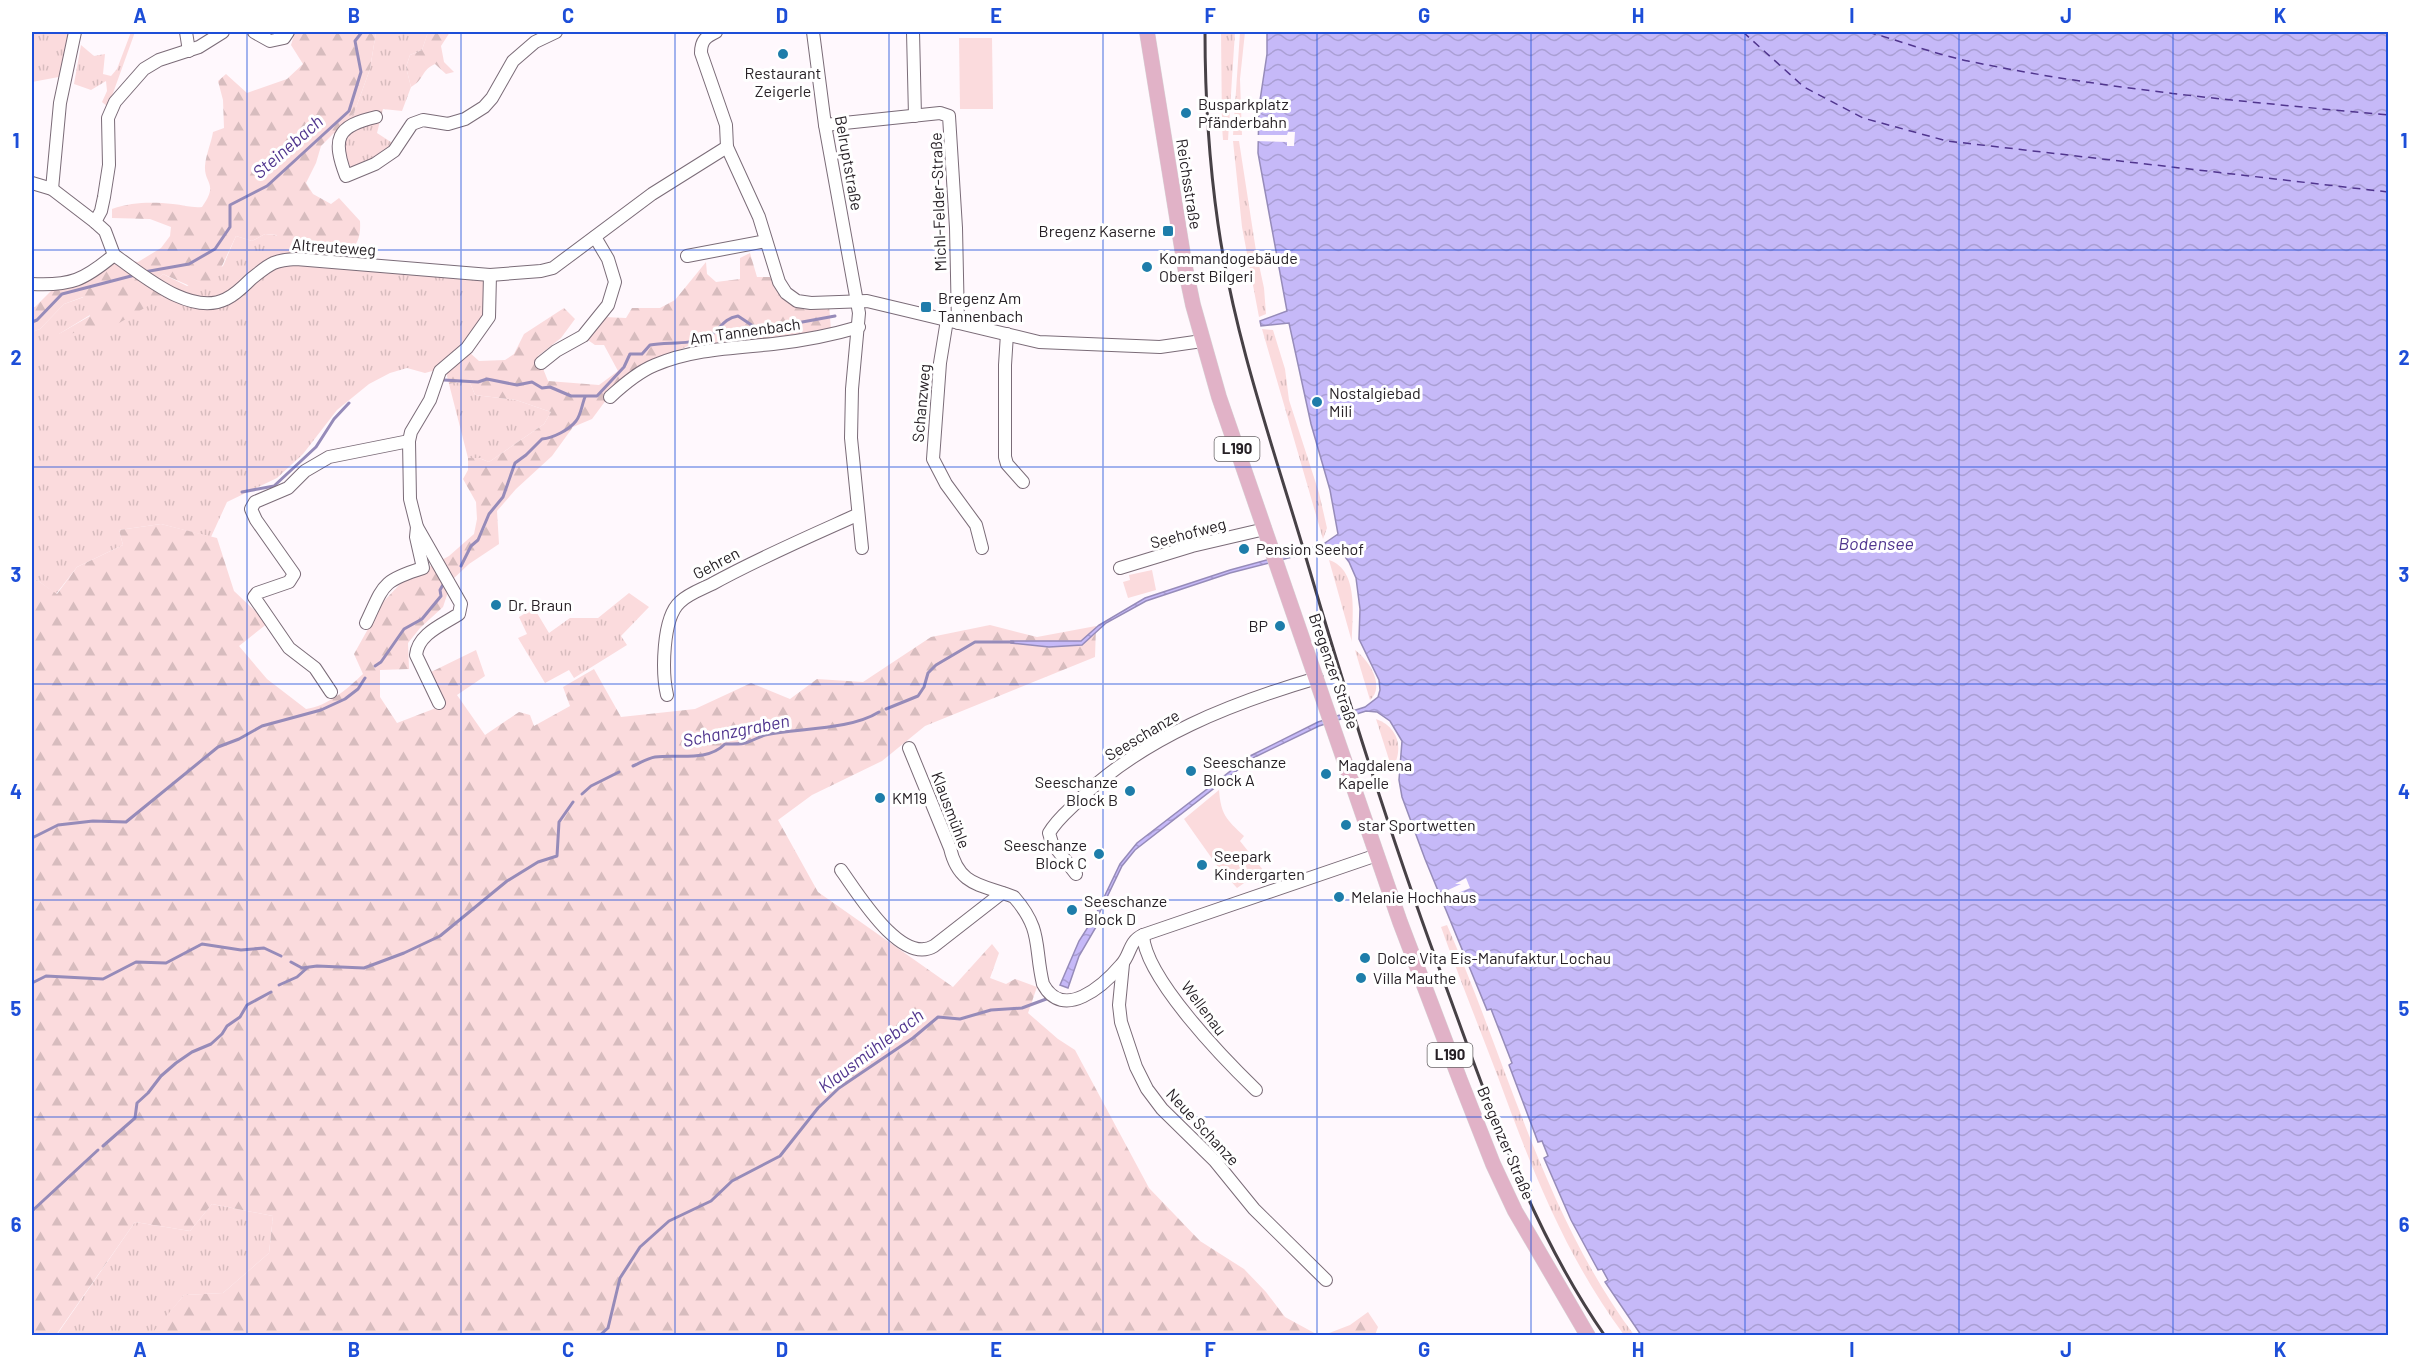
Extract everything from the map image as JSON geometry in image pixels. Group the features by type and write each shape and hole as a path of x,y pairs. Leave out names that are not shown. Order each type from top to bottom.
{"main road":[{"name":"Reichsstraße","path":"1147,32 1178,229 1192,305 1202,341"},
{"name":"Bregenzer Straße","path":"1202,341 1377,855 1456,1069 1505,1192 1532,1243 1588,1335"}],"street":[{"path":"52,189 60,103 75,32"},
{"path":"186,32 189,51"},
{"path":"95,222 101,211 104,196 109,165 108,117 115,102 144,69 159,60 189,51 223,32"},
{"path":"254,32 270,41 284,38 288,32"},
{"path":"376,117 354,122 345,129 338,142 339,156 346,176 375,164 394,152 412,124 423,120 448,124 465,119 484,107 492,98 513,61 535,42 556,32"},
{"path":"716,32 705,38 701,45 701,53 726,125 727,147 759,217 779,282 796,301 811,303 867,301 1039,342 1170,346 1202,341"},
{"name":"Belruptstraße","path":"813,32 825,125 857,301"},
{"name":"Michl-Felder-Straße","path":"913,32 915,116"},
{"name":"Michl-Felder-Straße","path":"825,125 943,112 951,120 959,316 952,321"},
{"name":"Altreuteweg","path":"114,255 172,294 205,304 225,300 267,265 279,260 296,259 490,275 541,271 553,268 652,194 727,147"},
{"path":"32,183 52,189 95,222 105,231 114,255 93,273 77,281 65,284 32,284"},
{"path":"541,363 556,351 583,336 608,305 615,282 608,259 595,237"},
{"path":"687,256 766,241"},
{"path":"439,703 416,655 417,647 425,636 459,614 461,604 417,527 411,499 409,441 411,432 430,400 440,371 467,348 489,317 490,275"},
{"path":"857,301 859,327 852,389 851,438 862,548"},
{"name":"Schanzweg","path":"952,321 940,363 933,459 946,484 976,525 982,548"},
{"name":"Am Tannenbach","path":"610,397 642,371 655,364 676,358 729,347 786,342 859,327"},
{"path":"1007,334 1005,457 1007,464 1023,482"},
{"path":"331,692 315,668 289,648 254,597 257,593 289,582 294,574 256,520 251,509 255,502 288,488 305,471 329,457 409,441"},
{"name":"Gehren","path":"667,695 663,668 669,625 670,618 680,602 771,553 857,515"},
{"path":"366,623 382,588 391,580 423,568 416,537 417,527"},
{"name":"Seehofweg","path":"1120,568 1192,546 1265,529"},
{"name":"Seeschanze","path":"1076,874 1052,843 1049,832 1059,819 1118,766 1168,735 1196,722 1317,678"},
{"name":"Klausmühle","path":"909,748 950,848 954,865 965,878 1014,897 1019,903 1035,931 1043,984 1048,991 1058,997 1072,1000 1086,996 1124,964 1132,944 1143,935"},
{"path":"1143,935 1377,855"},
{"path":"841,870 887,930 910,948 918,950 926,950 934,946 1002,893"},
{"name":"Wellenau","path":"1143,935 1143,946 1150,961 1184,1010 1219,1055 1256,1090"},
{"name":"Neue Schanze","path":"1124,964 1119,1005 1121,1022 1136,1067 1147,1089 1162,1109 1215,1161 1247,1201 1326,1280"}],"green space":[{"path":"32,32 71,32 64,76 32,82"},
{"path":"131,32 135,32 108,107 102,102 107,91 106,81 91,90 74,84 81,45 94,56 105,54 103,74 111,76 117,69"},
{"path":"295,32 376,32 370,69 354,113 321,146 306,183 313,194 331,204 339,198 360,221 359,238 354,246 340,257 333,252 330,243 279,254 276,246 277,235 265,234 252,241 236,236 214,283 201,291 163,274 152,285 163,297 109,329 57,335 90,316 83,297 64,304 40,329 32,332 32,307 35,307 53,289 114,259 138,262 161,248 170,236 171,227 150,219 112,218 112,209 150,203 202,207 210,193 210,184 205,172 206,157 213,132 224,128 223,100 218,81 226,74 247,93 287,79 303,64 291,45"},
{"path":"376,32 428,32 422,50 410,55 406,67 411,87 402,111 383,109 377,133 394,144 375,160 352,170 334,132 354,113 370,69"},
{"path":"428,32 450,32 441,46 444,62 454,72 446,74 435,64 427,69 419,81 411,87 406,67 410,55 422,50"},
{"path":"1221,32 1235,32 1228,140 1223,140 1222,126"},
{"path":"1240,32 1245,32 1240,79 1242,135 1233,135"},
{"path":"959,38 992,38 993,109 960,109"},
{"path":"1233,141 1239,141 1264,288 1266,314 1259,317 1242,227"},
{"path":"265,234 331,242 340,257 486,279 486,314 464,347 436,370 425,373 407,368 390,373 369,384 337,410 303,454 277,478 227,502 211,537 161,524 119,530 123,545 77,567 56,594 37,580 32,582 32,332 40,329 64,304 84,297 90,315 59,334 163,297 152,285 163,274 187,286 223,266 236,236 252,241"},
{"path":"750,253 757,277 770,277 782,291 795,299 829,304 831,330 768,346 725,342 690,345 650,364 612,392 592,419 573,427 552,456 516,489 497,511 499,544 469,564 452,580 443,607 420,628 408,643 409,669 380,670 380,697 397,723 436,708 429,673 476,650 485,676 457,695 485,735 519,712 530,715 534,726 570,706 563,687 594,669 621,717 695,709 751,683 790,699 817,679 863,682 931,637 990,625 1037,637 1096,626 1095,657 925,726 882,761 812,795 778,820 818,892 953,987 992,944 999,953 990,978 1006,984 1015,979 1037,987 1028,1013 1058,1039 1075,1050 1149,1188 1200,1241 1244,1269 1285,1317 1318,1335 155,1335 154,1331 184,1295 223,1293 269,1253 273,1216 212,1204 190,1231 135,1222 56,1335 32,1336 32,582 37,580 57,594 77,567 123,545 119,530 161,524 217,538 234,591 268,623 239,646 267,679 306,709 329,701 363,674 354,654 383,602 402,582 449,556 474,534 477,519 476,502 463,479 468,470 468,458 479,458 489,462 544,424 551,412 516,400 475,395 469,380 449,384 446,372 469,352 479,361 505,360 514,354 524,334 564,308 575,319 561,338 538,356 548,381 599,385 618,371 604,345 595,345 585,338 604,317 626,318 632,308 660,308 675,300 706,262 707,274 716,282 740,279 740,258"},
{"path":"1262,329 1273,330 1285,369 1289,400 1319,493 1327,528 1323,539"},
{"path":"469,380 475,395 516,400 551,412 544,424 489,462 479,458 468,458 449,384"},
{"path":"1329,560 1339,565 1350,584 1353,608 1352,642"},
{"path":"1152,570 1156,590 1128,598 1123,582 1130,580 1129,575"},
{"path":"629,593 649,607 621,636 627,645 574,678 569,670 545,683 518,638 527,634 519,617 534,608 549,633 570,618 598,618"},
{"path":"1355,650 1370,666 1376,680 1376,688 1370,700"},
{"path":"1376,719 1390,728 1397,740 1398,754 1392,769"},
{"path":"1219,790 1225,816 1244,836 1240,841 1263,870 1237,888 1218,867 1184,819"},
{"path":"1447,925 1551,1188 1575,1239 1603,1288 1634,1335 1624,1335 1603,1305 1567,1243 1552,1211 1524,1145 1441,927"},
{"path":"212,1204 273,1216 269,1253 223,1293 184,1295 155,1331 155,1335 56,1336 135,1222 190,1231"},
{"path":"1368,1312 1378,1327 1375,1335 1324,1335 1350,1325"}],"water":[{"name":"Bodensee","path":"1267,32 2388,32 2388,1335 1641,1335 1605,1282 1608,1280 1602,1269 1598,1270 1571,1220 1544,1158 1548,1156 1542,1141 1538,1142 1509,1065 1512,1063 1491,1009 1487,1010 1402,797 1399,780 1402,741 1390,721 1377,712 1366,711 1319,726 1253,758 1135,850 1122,866 1097,918 1096,927 1079,956 1068,988 1060,985 1079,941 1095,916 1120,864 1137,843 1250,756 1318,722 1365,707 1378,697 1380,690 1379,680 1359,639 1360,609 1356,578 1349,562 1340,550 1323,549 1230,573 1146,601 1106,623 1082,645 1049,647 1011,643 1011,641 1081,641 1099,625 1145,598 1230,570 1322,545 1338,534 1330,490 1311,424 1289,323 1261,326 1260,321 1287,311 1258,153 1259,107 1267,54"}],"pier":[{"path":"1288,132 1295,132 1294,146 1287,146 1287,142 1255,141 1255,135 1287,135"},
{"path":"1466,878 1470,888 1439,901 1437,895 1461,884 1455,884"}],"waterway":[{"name":"Steinebach","path":"144,272 189,264 215,249 230,227 230,205 267,186 349,111 361,72 355,41 362,32"},
{"name":"Steinebach","path":"32,322 37,320 62,294 135,275"},
{"path":"444,380 478,382 487,379 517,385 532,382 542,388 550,387 571,396 597,396 624,367 630,354 642,354 650,345 700,340 711,335 728,320 738,316 756,328 764,329 835,316"},
{"path":"461,566 471,546 478,540 489,514 503,497 515,463 542,439 560,433 573,424 579,416 585,397"},
{"path":"242,492 274,486 316,447 334,419 349,403"},
{"path":"375,666 381,662 404,629 422,619 441,596 440,590 444,583"},
{"name":"Schanzgraben","path":"886,709 918,696 924,687 928,673 936,665 975,642 1013,642"},
{"path":"32,838 58,825 93,821 126,822 218,747 239,739 262,726 321,710 345,699 358,689 365,678"},
{"name":"Schanzgraben","path":"633,766 655,757 710,753 725,744 745,743 765,735 854,722 879,712"},
{"name":"Schanzgraben","path":"582,794 591,786 619,772"},
{"name":"Schanzgraben","path":"291,962 302,968 317,966 364,968 440,936 507,881 538,862 557,856 559,822 573,802"},
{"name":"Schanzgraben","path":"32,983 46,976 103,979 136,962 166,963 202,944 241,950 264,948 281,956"},
{"path":"279,985 297,977 307,968"},
{"path":"103,1146 135,1118 137,1103 161,1076 192,1052 211,1044 227,1026 240,1017 247,1005 271,992"},
{"name":"Klausmühlebach","path":"599,1336 608,1328 620,1278 640,1247 669,1221 711,1201 732,1181 780,1156 818,1108 839,1088 913,1038 938,1017 960,1019 991,1010 1022,1008 1049,998"},
{"path":"32,1211 98,1150"}],"ferry route":[{"path":"1743,32 1804,87 1863,118 1947,141 2388,192"},
{"path":"1868,32 1955,58 2072,80 2177,94 2388,115"}],"railway":[{"path":"1205,32 1210,152 1225,266 1255,389 1335,656 1402,863 1491,1109 1530,1203 1553,1249 1577,1293 1605,1336"}],"place":[{"name":"Restaurant Zeigerle","path":"783,54"},
{"name":"Busparkplatz Pfänderbahn","path":"1186,113"},
{"name":"Bregenz Kaserne","path":"1168,231"},
{"name":"Kommandogebäude Oberst Bilgeri","path":"1147,267"},
{"name":"Bregenz Am Tannenbach","path":"926,307"},
{"name":"Nostalgiebad Mili","path":"1317,402"},
{"name":"Pension Seehof","path":"1244,549"},
{"name":"Dr. Braun","path":"496,605"},
{"name":"BP","path":"1280,626"},
{"name":"Seeschanze Block A","path":"1191,771"},
{"name":"Magdalena Kapelle","path":"1326,774"},
{"name":"Seeschanze Block B","path":"1130,791"},
{"name":"KM19","path":"880,798"},
{"name":"star Sportwetten","path":"1346,825"},
{"name":"Seeschanze Block C","path":"1099,854"},
{"name":"Seepark Kindergarten","path":"1202,865"},
{"name":"Melanie Hochhaus","path":"1339,897"},
{"name":"Seeschanze Block D","path":"1072,910"},
{"name":"Dolce Vita Eis-Manufaktur Lochau","path":"1365,958"},
{"name":"Villa Mauthe","path":"1361,978"}]}
